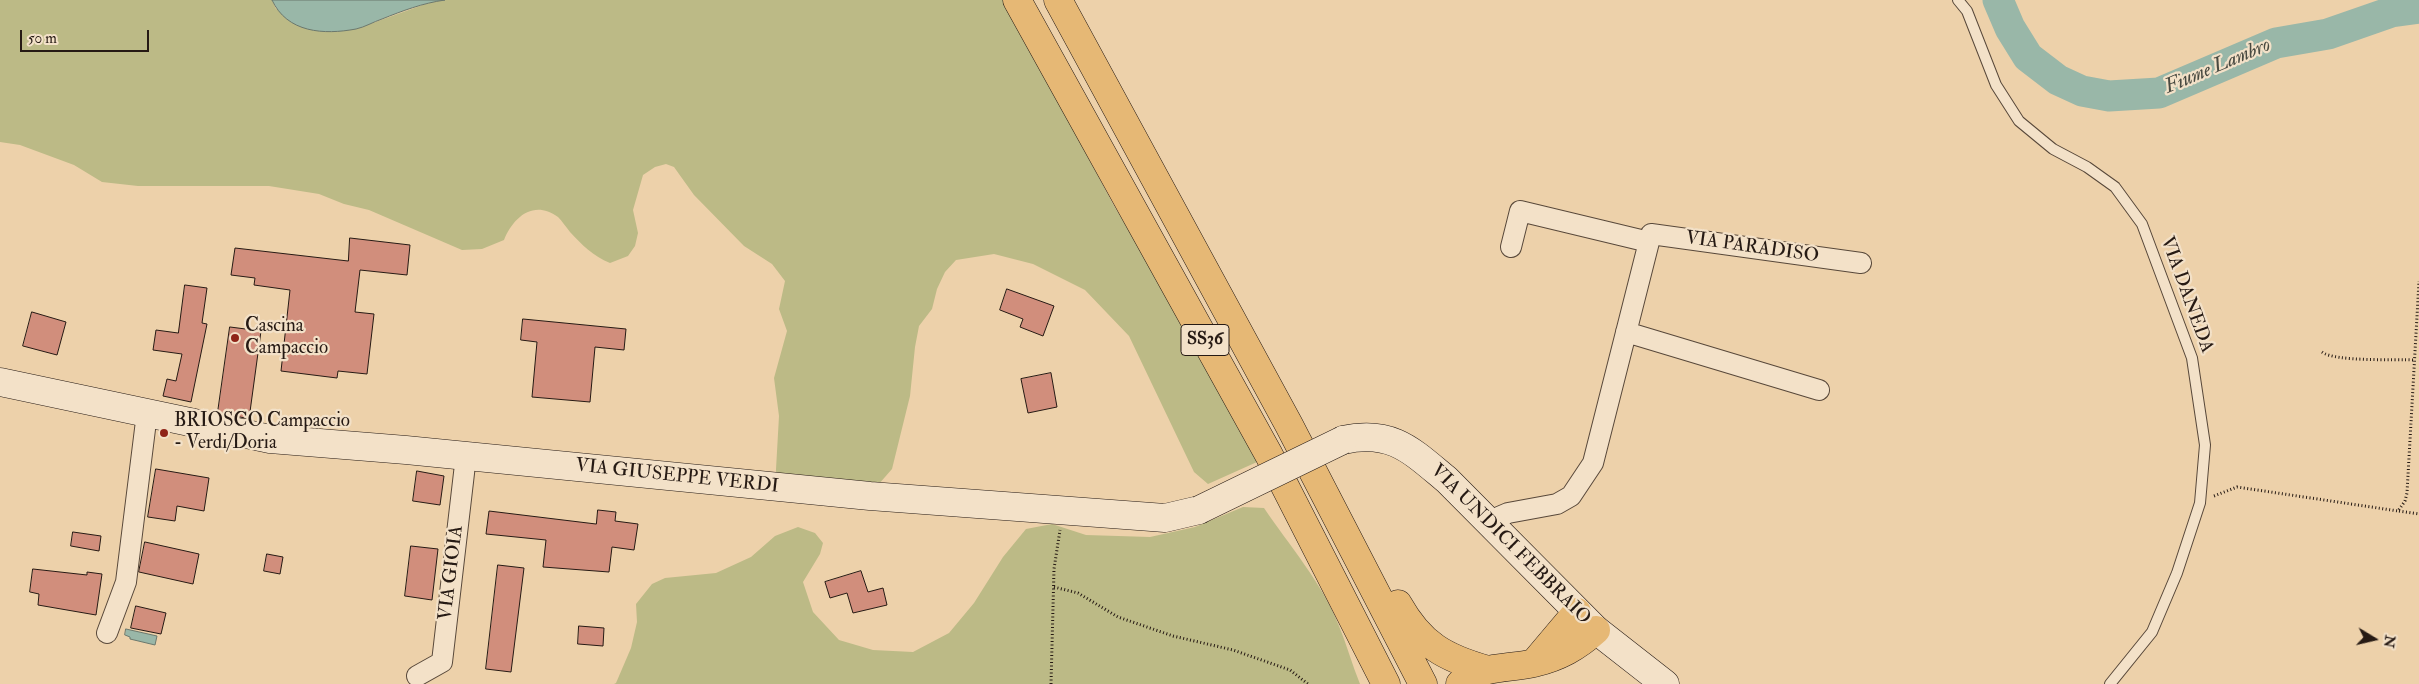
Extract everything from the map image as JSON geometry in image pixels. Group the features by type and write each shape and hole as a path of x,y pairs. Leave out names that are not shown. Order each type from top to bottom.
{"highway":[{"name":"SS36","path":"1017,0 1269,455 1386,684"},
{"name":"SS36","path":"1058,0 1289,425 1423,684"},
{"path":"1289,425 1329,476 1402,611 1418,633 1435,649 1447,656 1488,670"},
{"path":"1460,684 1488,670 1534,663 1586,621"}],"street":[{"path":"1487,522 1508,513 1557,504 1571,496 1593,463 1649,242 1520,211 1511,247"},
{"name":"VIA PARADISO","path":"1649,242 1651,234 1861,263"},
{"path":"1626,332 1819,390"},
{"name":"VIA GIUSEPPE VERDI","path":"0,382 270,440 466,456 870,496 1165,518 1199,510 1343,440"},
{"path":"107,633 126,582 147,413"},
{"name":"VIA UNDICI FEBBRAIO","path":"1343,440 1360,436 1375,436 1402,446 1447,480 1586,621 1665,684"},
{"name":"VIA GIOIA","path":"417,676 442,662 466,456"}],"lane":[{"name":"VIA DANEDA","path":"1958,0 1967,11 1996,85 2019,121 2053,149 2087,167 2115,187 2142,224 2192,358 2205,444 2200,503 2177,573 2152,632 2110,684"}],"path":[{"path":"2398,511 2408,493 2419,281"},
{"path":"2322,352 2327,356 2343,358 2415,360"},
{"path":"2200,503 2222,491 2237,487 2419,514"},
{"path":"1051,684 1054,569 1063,511"},
{"path":"1054,587 1078,593 1118,617 1173,636 1234,650 1290,670 1308,684"}],"shaded area":[{"path":"0,0 272,0 276,9 356,29 431,2 445,0 1004,0 1113,204 1197,346 1257,462 1208,484 1194,472 1129,336 1085,290 1033,264 994,254 956,260 945,272 937,289 932,309 919,326 910,396 892,469 878,485 775,487 779,416 774,378 787,331 779,309 785,281 772,264 744,246 694,195 674,167 666,164 655,167 643,175 633,210 638,233 635,246 628,256 610,263 583,246 558,217 540,210 532,211 518,218 504,240 482,249 462,250 369,210 344,204 319,194 269,186 138,186 102,182 74,165 20,145 0,142"},
{"path":"272,0 445,0 397,13 359,28 331,32 308,29 297,25 279,11"},
{"path":"1243,507 1264,508 1315,580 1339,626 1360,684 614,684 631,648 637,622 636,604 652,584 665,578 716,573 751,557 775,536 798,527 815,533 823,543 820,554 803,582 813,612 839,640 873,650 913,652 949,633 974,603 1003,557 1026,529 1052,524 1086,535 1150,537 1195,527"},
{"path":"126,629 157,636 155,645 130,639 130,637 125,635"}],"building":[{"path":"350,238 410,245 407,275 360,270 355,312 374,314 367,374 338,371 337,378 281,371 290,290 254,285 255,278 231,275 235,248 348,261"},
{"path":"185,285 207,288 202,323 207,324 191,402 163,396 167,379 176,381 182,354 153,350 156,330 178,333"},
{"path":"1007,289 1054,306 1043,336 1020,327 1023,319 1000,310"},
{"path":"32,312 66,322 57,355 23,346"},
{"path":"523,319 626,329 624,350 595,347 590,402 532,397 537,342 521,340"},
{"path":"230,327 261,331 249,419 218,412"},
{"path":"1051,373 1057,407 1028,413 1021,379"},
{"path":"156,469 209,478 204,511 177,506 175,521 148,517"},
{"path":"417,471 444,476 440,505 413,501"},
{"path":"598,510 616,512 615,521 638,524 634,550 612,547 609,572 543,567 546,540 486,534 489,511 596,524"},
{"path":"73,532 101,536 99,551 71,546"},
{"path":"145,542 199,554 193,584 139,572"},
{"path":"411,546 438,549 432,600 405,596"},
{"path":"267,554 283,557 280,574 264,571"},
{"path":"498,565 524,568 511,672 486,669"},
{"path":"33,569 87,575 87,572 102,574 96,615 38,605 39,594 30,592"},
{"path":"861,571 868,592 883,588 887,605 853,613 847,593 830,598 825,582"},
{"path":"136,606 166,613 161,634 131,628"},
{"path":"579,626 604,628 603,646 578,644"}],"waterway":[{"name":"Fiume Lambro","path":"1998,0 2010,28 2028,57 2058,80 2082,91 2109,96 2159,93 2276,43 2328,34 2391,12 2419,8"}],"place":[{"name":"Cascina Campaccio","path":"235,338"},
{"name":"BRIOSCO Campaccio - Verdi/Doria","path":"164,433"}]}
